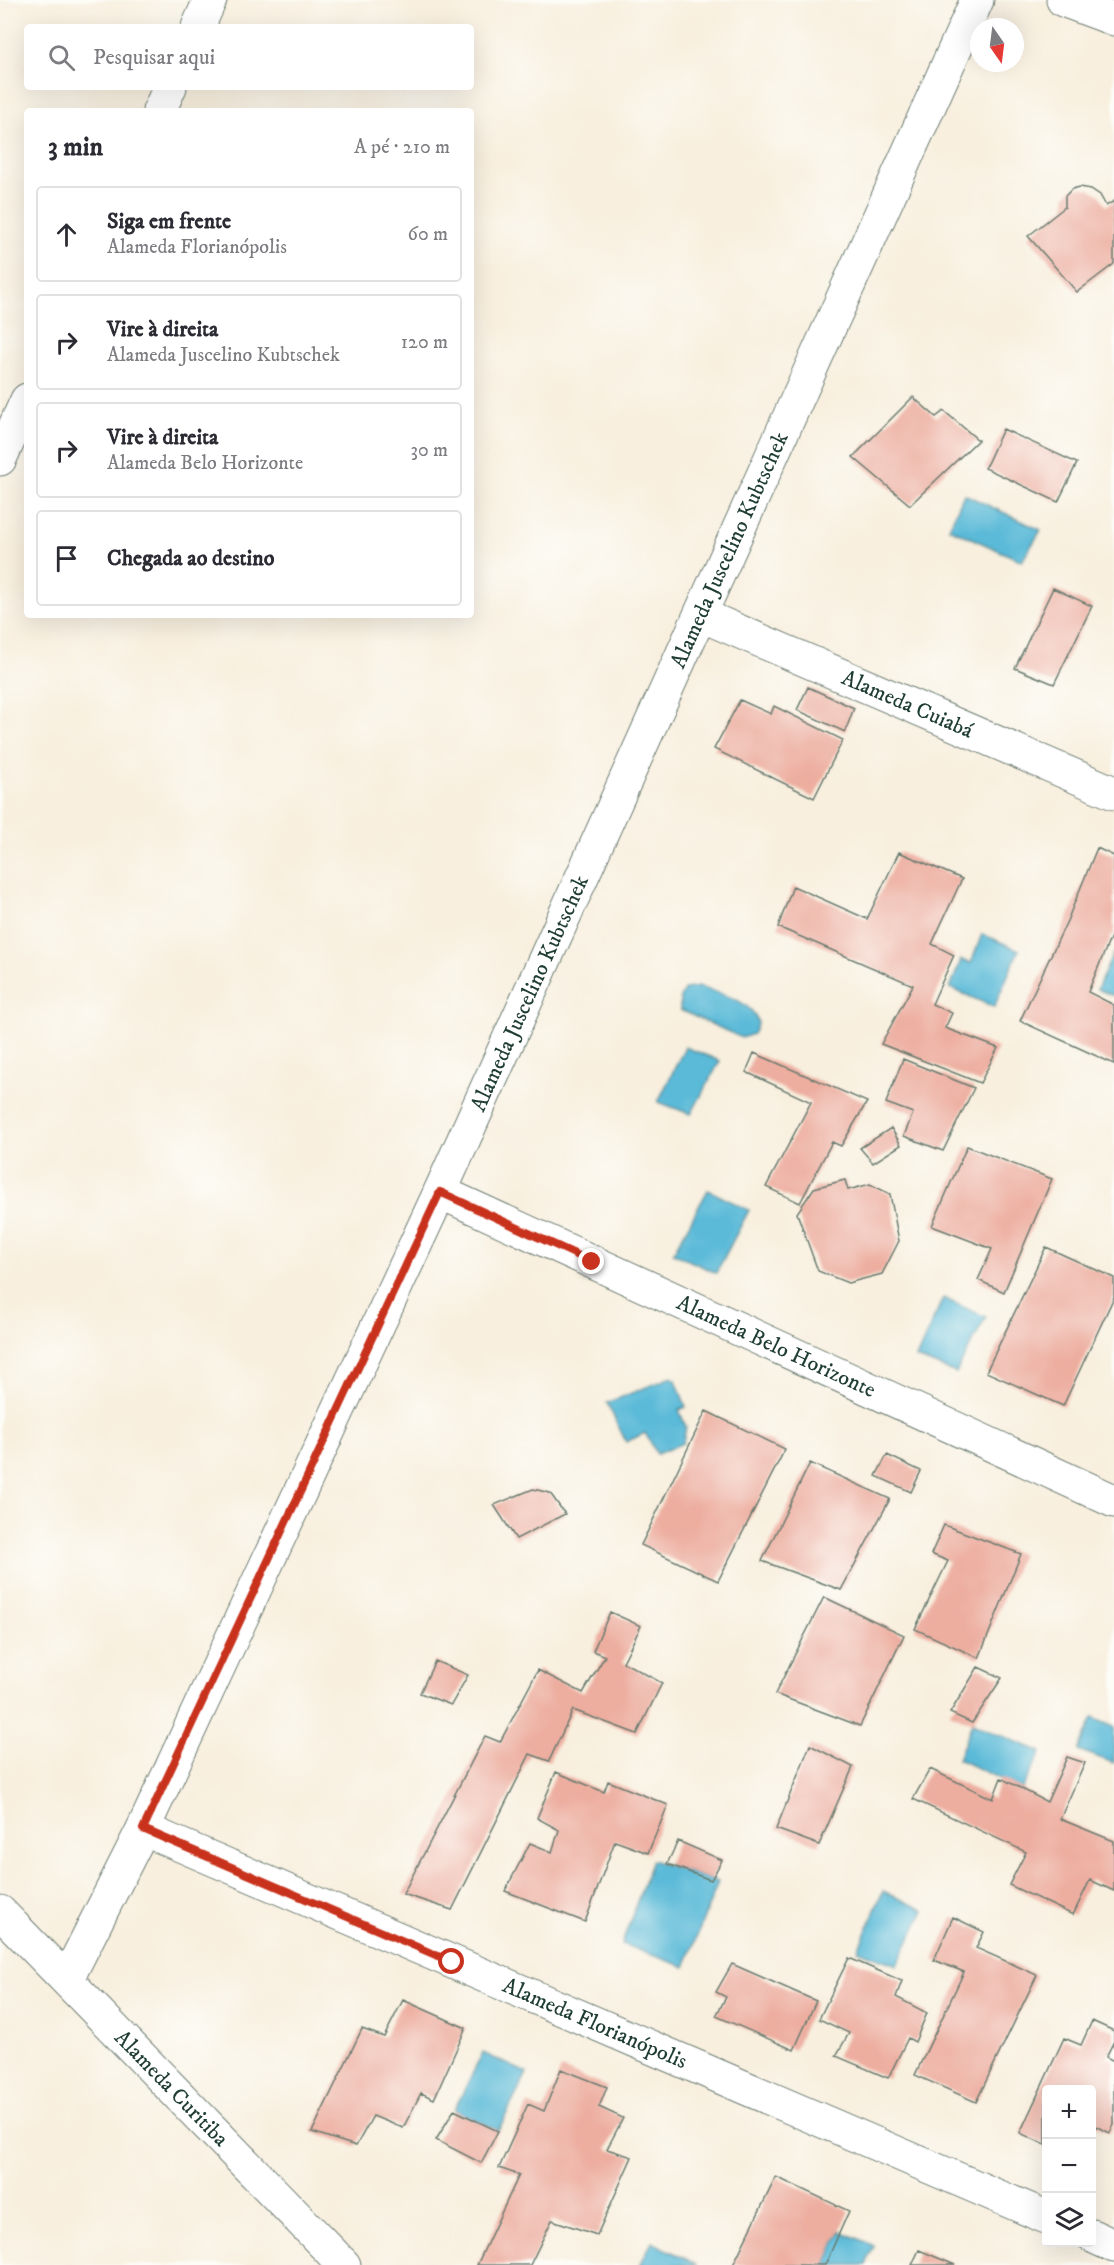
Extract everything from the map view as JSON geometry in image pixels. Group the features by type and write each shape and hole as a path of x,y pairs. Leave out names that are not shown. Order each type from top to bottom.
{"street":[{"path":"199,24 210,0"},
{"name":"Alameda Juscelino Kubtschek","path":"67,1979 143,1829 440,1192 977,0"},
{"path":"1063,0 1114,19"},
{"path":"160,108 169,90"},
{"path":"0,459 24,407"},
{"name":"Alameda Cuiabá","path":"701,615 1114,794"},
{"name":"Alameda Belo Horizonte","path":"440,1192 1114,1501"},
{"name":"Alameda Florianópolis","path":"143,1829 1042,2215"},
{"name":"Alameda Curitiba","path":"0,1912 344,2265"},
{"path":"1096,2238 1114,2246"}],"water":[{"path":"964,494 1041,530 1022,561 949,528"},
{"path":"982,934 1019,950 994,1007 950,988 961,960 971,963"},
{"path":"1114,952 1114,996 1097,989"},
{"path":"699,987 725,995 749,1008 758,1023 753,1034 742,1038 680,1010 680,998 685,989"},
{"path":"685,1047 720,1061 691,1114 658,1102"},
{"path":"708,1190 749,1210 716,1273 673,1253"},
{"path":"943,1298 986,1317 956,1373 916,1358"},
{"path":"671,1377 676,1380 686,1407 679,1410 686,1427 683,1443 657,1454 645,1433 626,1442 607,1403"},
{"path":"1093,1718 1114,1727 1114,1763 1078,1750"},
{"path":"972,1723 1041,1752 1022,1789 958,1759"},
{"path":"652,1860 718,1882 685,1967 622,1944"},
{"path":"883,1891 924,1910 897,1965 858,1950"},
{"path":"483,2053 527,2073 498,2131 454,2110"},
{"path":"841,2231 874,2246 866,2265 825,2265"},
{"path":"652,2242 698,2265 640,2265"}],"building":[{"path":"1080,187 1091,189 1100,195 1106,206 1114,201 1114,264 1077,292 1028,236 1065,207 1065,196 1072,189"},
{"path":"913,397 936,417 944,411 978,440 910,505 853,457"},
{"path":"1003,429 1077,463 1058,502 985,468"},
{"path":"1053,588 1092,606 1054,684 1015,668"},
{"path":"808,687 854,708 845,732 797,710"},
{"path":"740,700 771,714 774,706 843,740 814,798 714,749"},
{"path":"1097,848 1114,856 1114,936 1112,934 1088,992 1114,1005 1114,1064 1020,1021 1067,921"},
{"path":"899,852 962,879 932,944 954,955 932,1004 952,1013 945,1028 998,1048 980,1083 881,1044 913,985 778,927 793,886 867,919"},
{"path":"754,1053 867,1102 841,1146 832,1142 800,1203 766,1187 811,1102 746,1072"},
{"path":"903,1059 974,1088 943,1151 904,1136 913,1113 886,1103"},
{"path":"891,1128 901,1145 873,1163 860,1148"},
{"path":"967,1146 1052,1179 1004,1292 978,1280 992,1249 932,1226"},
{"path":"845,1180 848,1190 870,1184 890,1194 899,1241 882,1274 848,1283 818,1271 797,1213 814,1188"},
{"path":"1046,1247 1114,1278 1114,1297 1063,1406 986,1372"},
{"path":"706,1411 785,1449 718,1581 641,1545"},
{"path":"887,1455 921,1471 911,1492 876,1476"},
{"path":"810,1463 890,1499 841,1590 762,1561"},
{"path":"533,1489 550,1493 565,1514 516,1539 494,1505"},
{"path":"944,1525 1021,1554 979,1658 915,1629 948,1561 931,1554"},
{"path":"824,1597 904,1635 860,1726 775,1694"},
{"path":"610,1612 641,1626 623,1662 662,1683 637,1734 573,1710 549,1761 530,1754 452,1910 403,1894 485,1736 500,1742 538,1670 583,1693 605,1656 593,1651"},
{"path":"435,1661 468,1675 451,1705 420,1693"},
{"path":"978,1667 1002,1678 972,1723 950,1713"},
{"path":"810,1745 853,1767 819,1845 776,1829"},
{"path":"1067,1757 1085,1763 1060,1819 1114,1841 1114,1891 1090,1880 1073,1915 1009,1885 1026,1852 913,1799 930,1769 993,1799 1001,1778 1047,1802"},
{"path":"556,1772 604,1792 608,1781 668,1805 648,1853 615,1841 585,1922 505,1891 530,1843 552,1852 559,1830 537,1818"},
{"path":"678,1841 722,1860 711,1880 667,1864"},
{"path":"953,1917 984,1932 976,1948 1037,1975 976,2102 915,2075 964,1972 934,1960"},
{"path":"849,1958 902,1981 896,1997 927,2013 915,2042 908,2038 888,2078 836,2056 849,2033 819,2019"},
{"path":"732,1964 816,2001 794,2050 716,2016 726,1997 716,1992"},
{"path":"403,2000 466,2028 434,2099 421,2093 403,2128 373,2116 356,2146 312,2132 362,2029 384,2037"},
{"path":"1092,2021 1114,2031 1114,2041 1106,2057 1114,2061 1114,2124 1110,2133 1096,2126 1096,2085 1042,2085 1064,2038 1081,2045"},
{"path":"561,2069 607,2087 599,2107 623,2118 607,2149 632,2157 597,2235 552,2220 530,2265 477,2265 519,2175 499,2168 528,2104 544,2111"},
{"path":"1042,2086 1042,2143 1020,2133"},
{"path":"454,2110 498,2131 481,2163 436,2140"},
{"path":"776,2177 849,2211 825,2265 733,2265"},
{"path":"919,2250 955,2265 912,2265"}],"route":[{"path":"452,1962 143,1829 440,1192 592,1262"}]}
